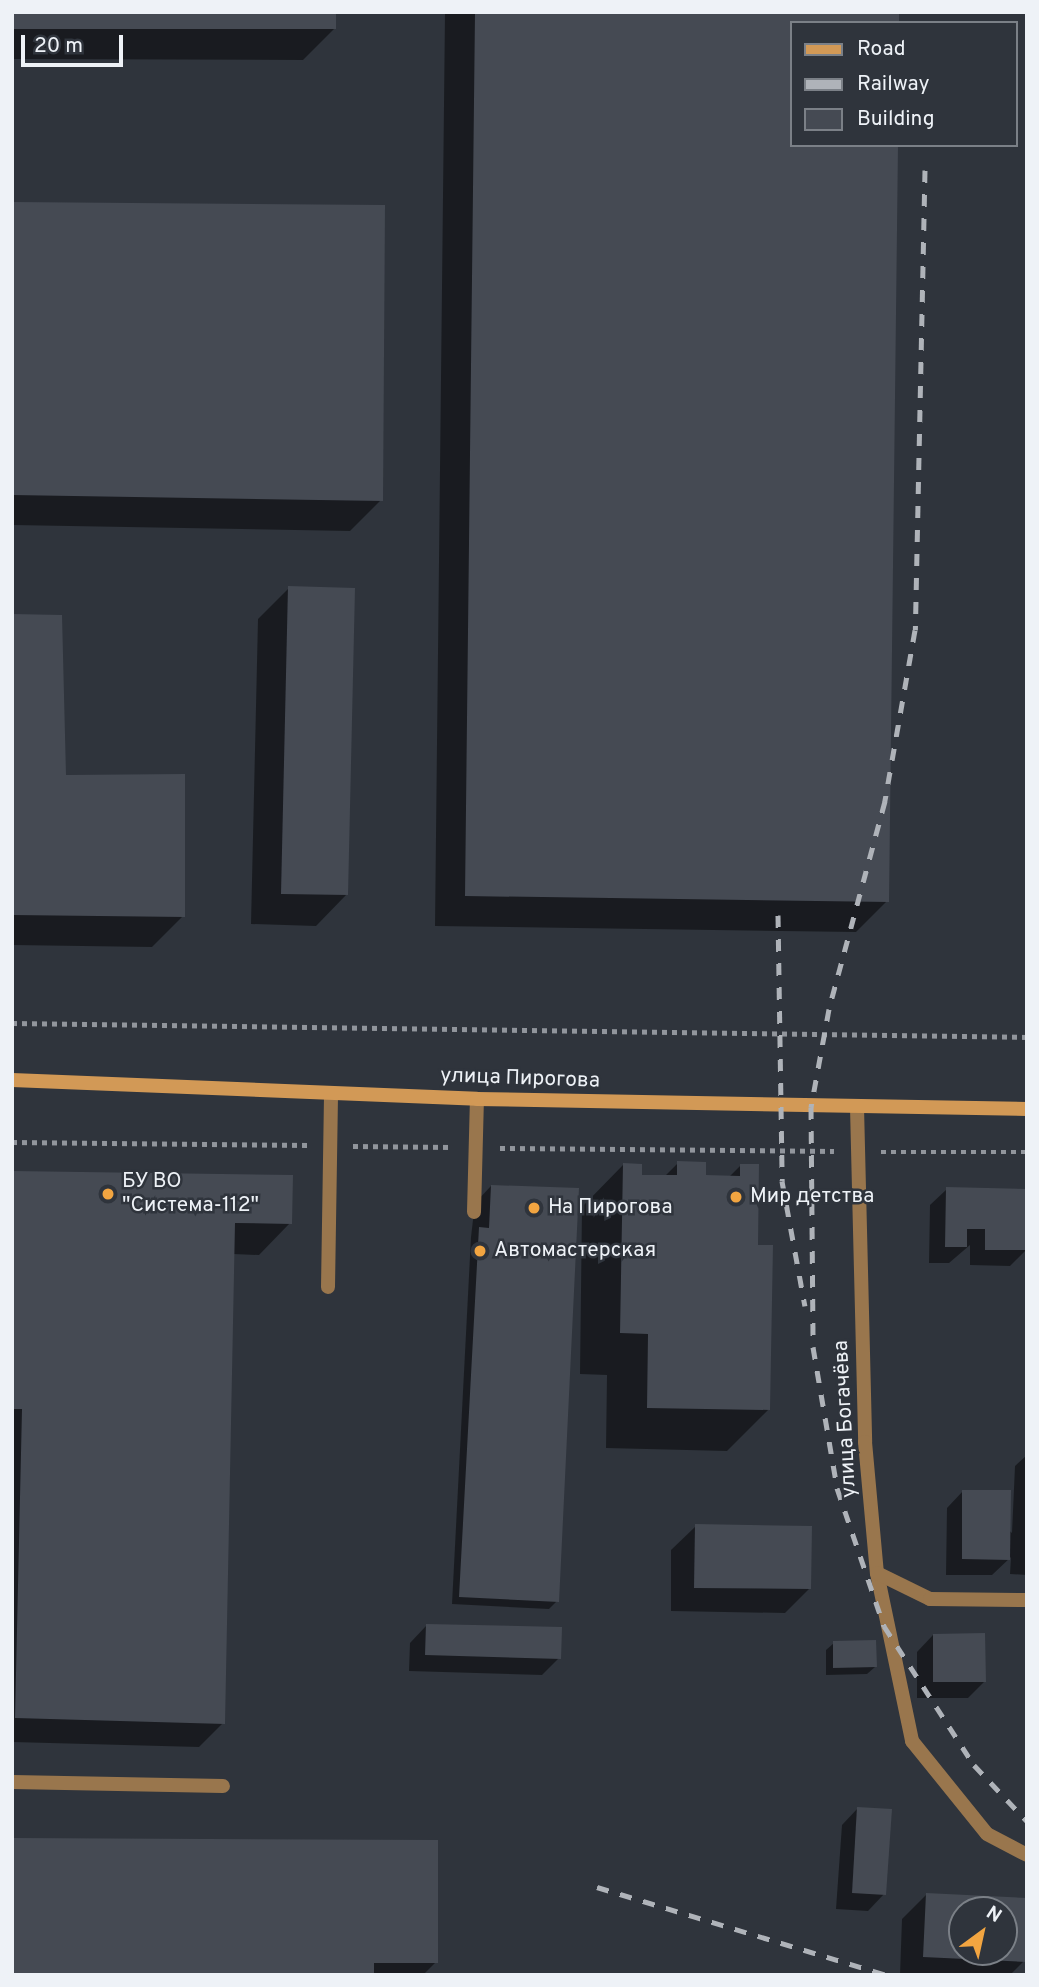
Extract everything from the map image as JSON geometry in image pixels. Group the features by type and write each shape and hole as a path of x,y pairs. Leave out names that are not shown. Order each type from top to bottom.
{"street":[{"name":"улица Пирогова","path":"12,1080 477,1099 1027,1109"},
{"path":"328,1287 331,1094"},
{"path":"474,1212 477,1099"},
{"name":"улица Богачёва","path":"857,1107 865,1442 877,1573 912,1741 987,1834 1027,1855"},
{"path":"877,1573 930,1599 1027,1600"},
{"path":"12,1782 223,1786"}],"path":[{"path":"12,1023 1027,1037"},
{"path":"12,1142 1027,1152"}],"building":[{"path":"12,12 336,12 336,29 12,29"},
{"path":"475,12 899,12 899,21 790,21 790,147 898,147 889,902 465,896"},
{"path":"12,202 385,205 383,501 12,495"},
{"path":"288,586 355,588 348,895 281,894"},
{"path":"12,614 62,615 66,775 185,774 185,917 12,915"},
{"path":"677,1161 706,1162 706,1175 740,1176 740,1164 759,1164 758,1245 773,1245 770,1410 647,1408 648,1334 620,1333 623,1163 642,1164 642,1175 677,1175"},
{"path":"12,1171 293,1175 292,1224 235,1223 225,1724 15,1718 22,1409 12,1409"},
{"path":"491,1185 579,1188 559,1602 459,1597 479,1227 489,1228"},
{"path":"946,1187 1027,1189 1027,1250 985,1250 985,1229 967,1229 967,1247 945,1247"},
{"path":"962,1490 1011,1490 1010,1560 962,1559"},
{"path":"695,1524 812,1526 811,1589 694,1588"},
{"path":"426,1624 562,1627 561,1659 425,1655"},
{"path":"985,1633 986,1682 933,1682 933,1634"},
{"path":"876,1640 877,1667 833,1668 833,1641"},
{"path":"857,1807 892,1809 886,1895 852,1893"},
{"path":"12,1838 438,1840 438,1963 374,1963 374,1975 12,1975"},
{"path":"926,1893 987,1896 948,1896 948,1958 923,1957"},
{"path":"1018,1898 1027,1898 1026,1962 1018,1962"}],"railway":[{"path":"925,170 915,630 885,801 829,1009 811,1107 813,1347 837,1488 884,1626 974,1765 1027,1821"},
{"path":"778,915 782,1181 805,1306"},
{"path":"597,1887 887,1975"}],"place":[{"name":"БУ ВО \"Система-112\"","path":"108,1194"},
{"name":"Мир детства","path":"736,1197"},
{"name":"На Пирогова","path":"534,1208"},
{"name":"Автомастерская","path":"480,1251"}]}
